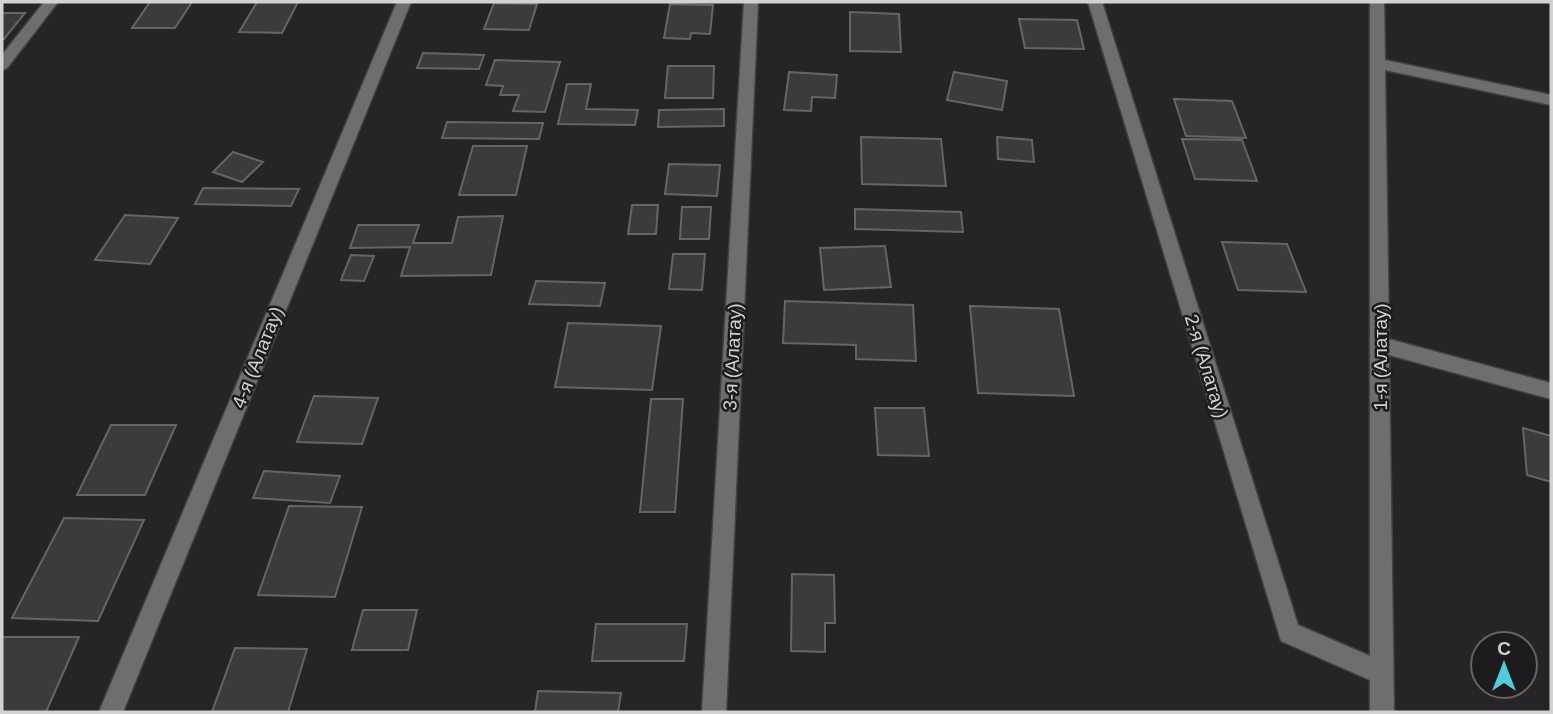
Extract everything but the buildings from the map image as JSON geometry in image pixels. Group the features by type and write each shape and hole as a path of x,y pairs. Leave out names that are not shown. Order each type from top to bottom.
{"street":[{"path":"2,65 51,2"},
{"name":"4-я (Алатау)","path":"111,712 404,2"},
{"name":"3-я (Алатау)","path":"714,712 751,2"},
{"name":"2-я (Алатау)","path":"1095,2 1289,633 1382,673"},
{"name":"1-я (Алатау)","path":"1377,2 1382,712"},
{"path":"1379,64 1551,100"},
{"path":"1380,345 1551,391"}]}
